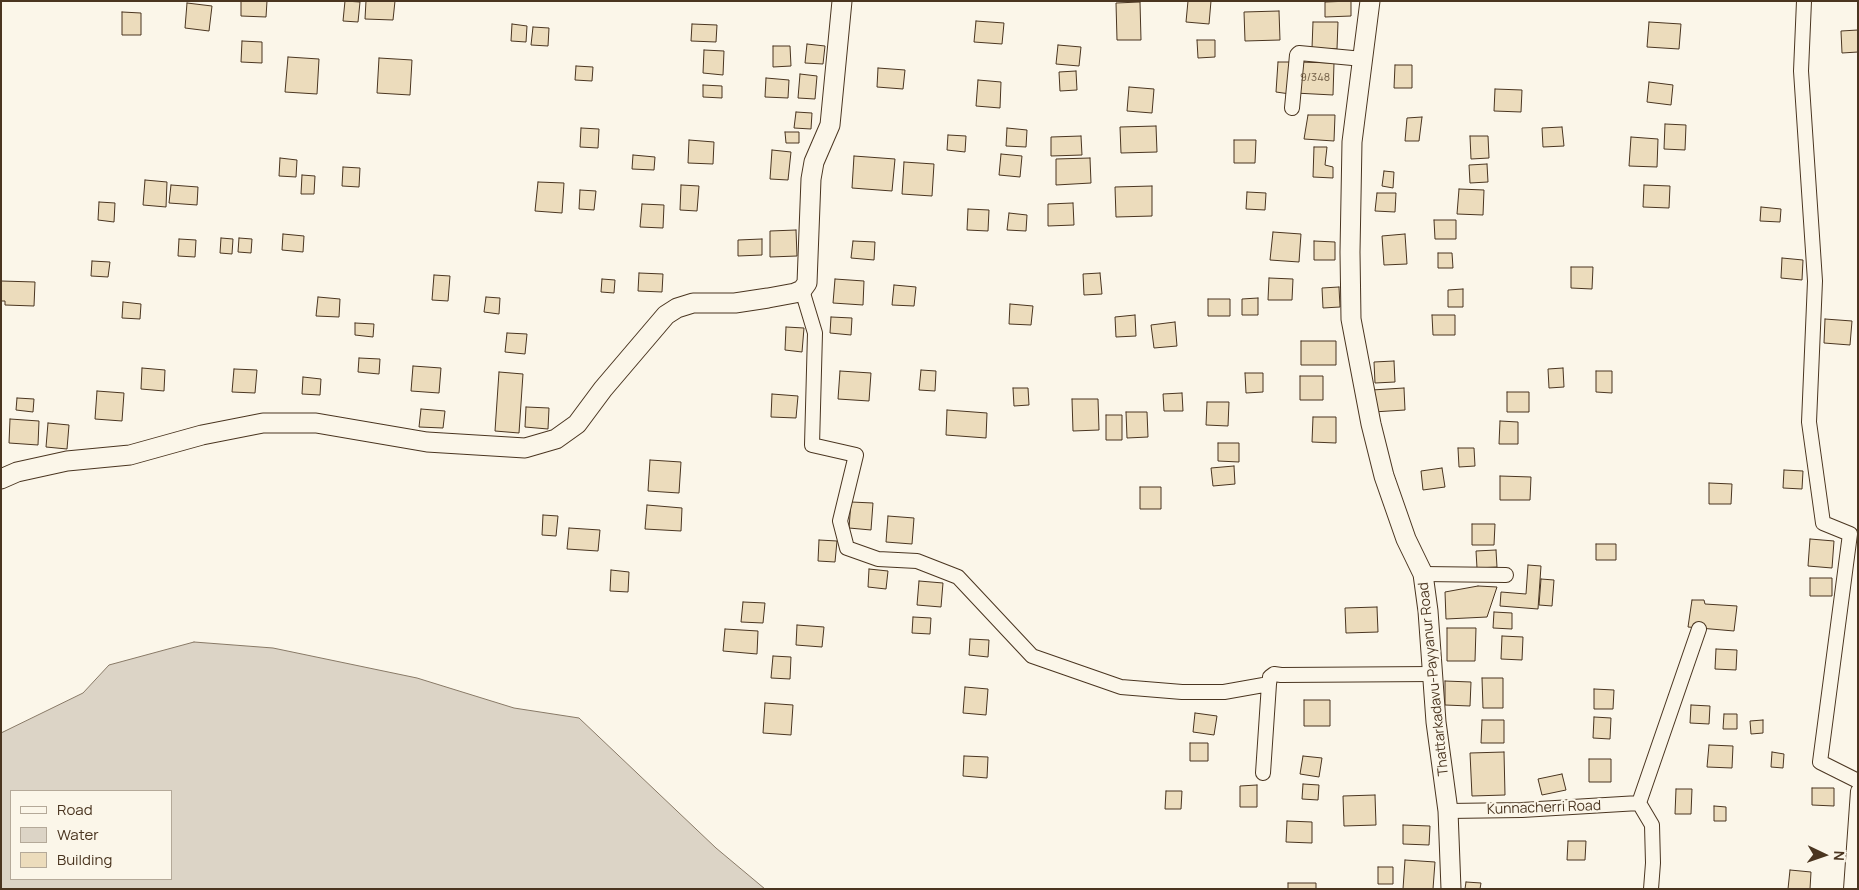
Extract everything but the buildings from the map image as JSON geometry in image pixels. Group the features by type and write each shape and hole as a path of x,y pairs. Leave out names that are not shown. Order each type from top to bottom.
{"main road":[{"path":"1,479 17,472 67,461 130,455 202,435 263,423 316,423 427,442 525,448 556,439 577,424 603,388 666,315 677,308 693,303 735,303 795,293 802,290 807,284 811,179 814,162 830,125 842,1"},
{"name":"Thattarkadavu-Payyanur Road","path":"1370,1 1352,142 1351,319 1371,424 1384,476 1406,539 1423,574 1428,611 1436,722 1448,811 1451,889"}],"street":[{"path":"1804,1 1801,71 1815,280 1809,422 1823,523 1850,534 1820,762 1858,781"},
{"path":"1292,108 1296,55 1299,53 1363,58"},
{"path":"802,290 814,333 812,445 856,455 840,521 848,548 878,559 917,561 958,577 1032,656 1121,687 1182,692 1224,692 1269,684"},
{"path":"1423,574 1506,575"},
{"path":"1651,889 1653,863 1652,826 1640,803 1699,629"},
{"path":"1263,773 1269,684 1270,677 1274,674 1433,674"},
{"path":"1851,889 1858,791"},
{"name":"Kunnacherri Road","path":"1448,811 1522,810 1640,803"}],"water":[{"path":"194,642 273,648 417,678 514,708 579,718 716,848 765,889 1,889 1,733 83,693 109,665"}]}
